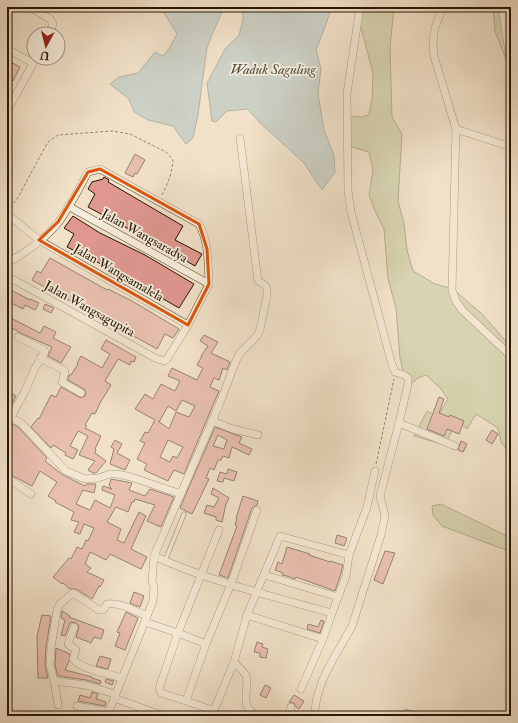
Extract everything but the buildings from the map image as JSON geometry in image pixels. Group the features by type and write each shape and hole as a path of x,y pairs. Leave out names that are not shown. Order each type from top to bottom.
{"street":[{"path":"30,7 50,19 53,24 52,26"},
{"path":"314,716 317,697 323,679 352,626 381,535 385,516 380,496 408,384 408,378 396,372 391,361 373,300 351,212 348,191 348,93 360,7"},
{"path":"444,7 439,15 433,34 432,45 456,129 452,290 456,301 462,310 511,356"},
{"path":"502,7 511,60"},
{"path":"7,48 26,56"},
{"path":"8,106 31,66"},
{"path":"456,129 511,147"},
{"path":"77,706 108,714 153,600 154,587 152,581 154,556 240,353 256,337 260,330 267,301 267,289 258,281 240,138"},
{"path":"7,263 18,257 51,230 68,206 88,172 100,169 199,224 205,235 210,284 188,325"},
{"name":"Jalan Wangsaradya","path":"68,206 210,284"},
{"name":"Jalan Wangsamalela","path":"7,214 39,240 188,325"},
{"name":"Jalan Wangsagupita","path":"7,276 161,361 167,359 188,325"},
{"path":"18,337 44,350 45,352 40,358 25,391 8,419 20,423 66,471 85,479 98,478 110,474 124,476 181,494"},
{"path":"40,358 64,370 65,372 62,382 81,393"},
{"path":"212,421 233,429 258,435"},
{"path":"399,423 455,446"},
{"path":"301,689 323,639 346,576 349,556 367,507 375,471"},
{"path":"7,478 31,494"},
{"path":"186,702 206,644 258,510"},
{"path":"219,530 202,576 178,633 159,691 186,702 212,710 215,708 234,662 247,615 280,536 349,556"},
{"path":"154,556 202,576 332,613"},
{"path":"264,575 338,597"},
{"path":"58,706 50,665 51,648 57,610 60,604 73,593 100,610 103,610 107,604 127,607 146,619 206,644"},
{"path":"247,615 323,639"},
{"path":"74,627 68,644 76,650 73,659 75,662 122,678"},
{"path":"234,662 246,675 246,702 249,710 257,716"},
{"path":"54,681 85,685 164,716"},
{"path":"289,716 291,707"}],"lane":[{"path":"165,561 184,514"}],"path":[{"path":"7,211 17,199 48,142 58,135 112,131 130,134 166,152 173,160 168,184 159,201"},
{"path":"375,471 396,372"}],"highlighted area":[{"path":"100,169 199,224 207,249 209,284 188,325 39,240 58,222 88,172"}],"green space":[{"path":"362,7 394,7 390,48 392,117 402,134 398,201 404,224 407,250 413,271 435,284 453,289 482,314 511,347 511,455 501,442 498,428 476,414 467,429 457,421 445,445 414,436 427,411 438,416 448,399 441,389 426,375 418,378 412,383 404,375 400,358 396,308 388,279 384,229 369,195 373,170 369,152 349,146 350,116 361,117 369,115 372,98 373,73 360,24"},
{"path":"493,7 511,7 511,72 495,31"},
{"path":"441,504 511,538 511,552 442,526 433,515 432,506"},
{"path":"405,709 417,712 423,716 398,716"}],"water":[{"name":"Waduk Saguling","path":"155,7 224,7 207,47 198,115 193,138 186,144 173,126 148,120 134,112 129,99 110,84 119,77 138,73 155,52 163,56 168,50 177,34 164,13"},
{"name":"Waduk Saguling","path":"243,7 332,7 316,50 321,69 318,94 324,130 334,155 335,172 322,190 303,162 260,123 248,109 227,111 216,122 212,121 207,83 225,49 239,35 243,20"}]}
